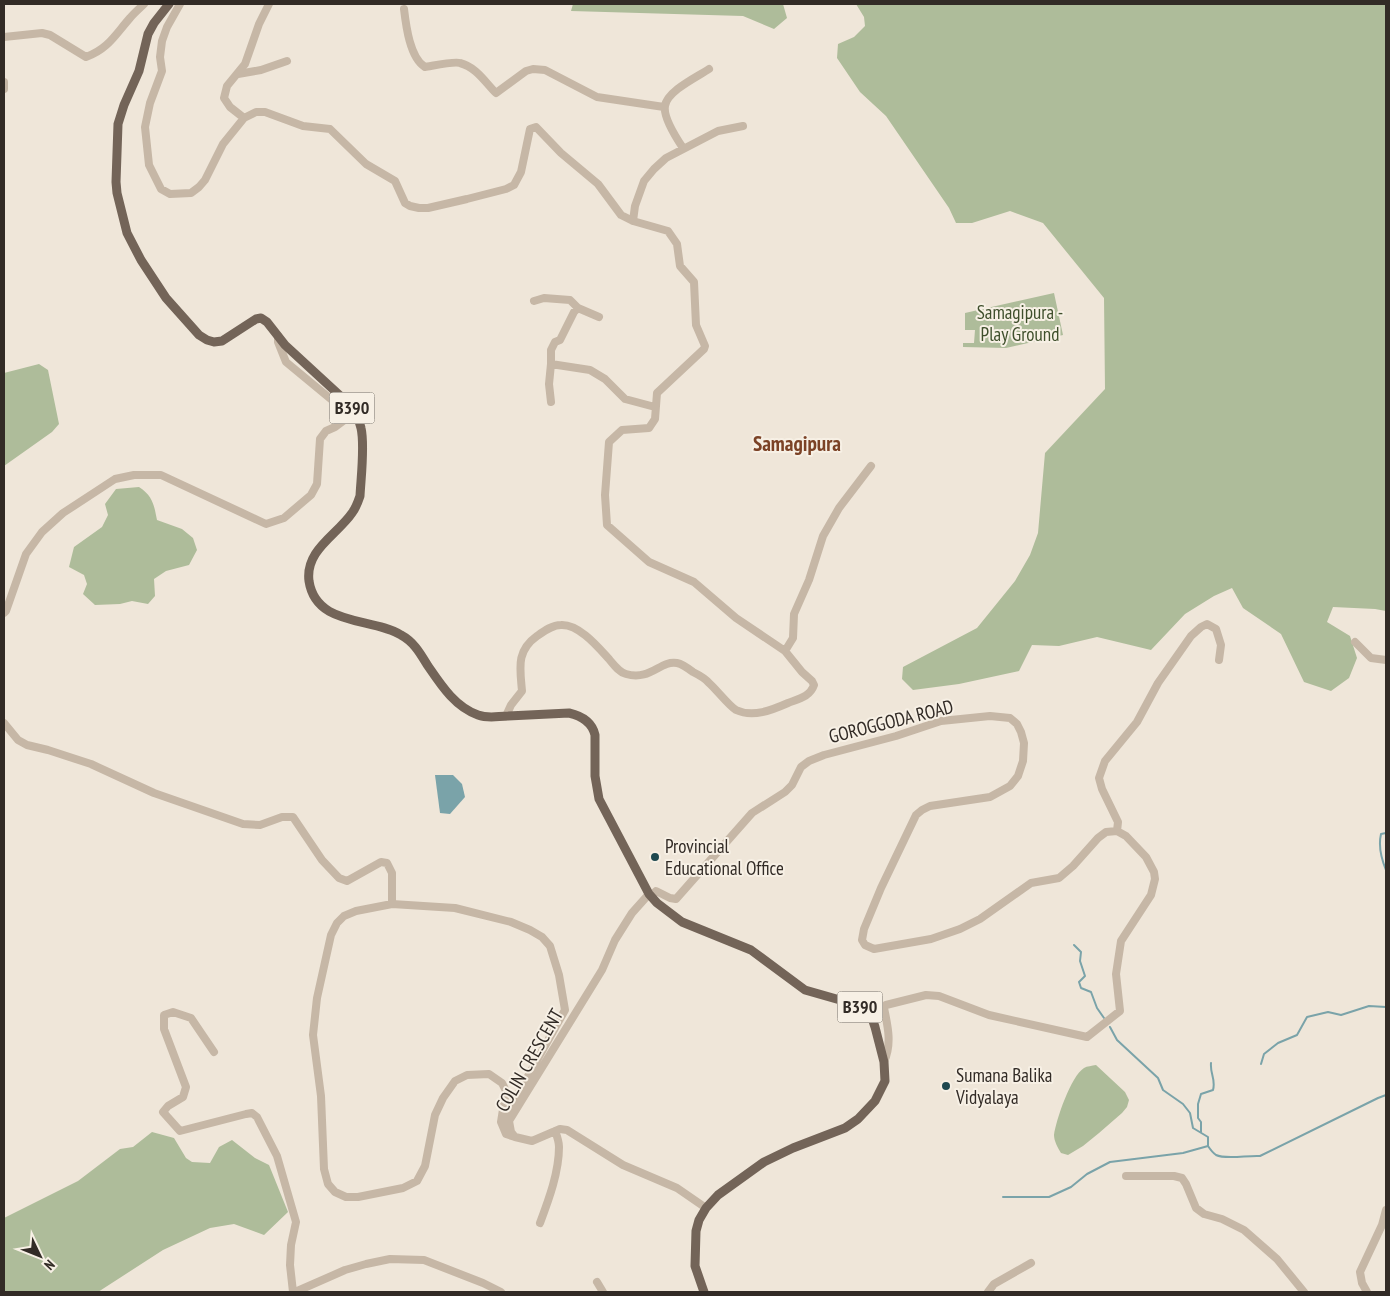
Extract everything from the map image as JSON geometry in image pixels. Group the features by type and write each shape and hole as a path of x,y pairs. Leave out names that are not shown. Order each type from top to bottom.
{"main road":[{"name":"B390","path":"169,4 154,22 148,34 139,72 124,105 118,124 116,182 127,233 141,260 166,298 199,335 206,340 222,341 256,318 261,318 268,322 278,333 285,345 348,403 356,413 363,438 360,496 351,515 318,549 312,560 309,582 320,604 341,617 388,628 410,640 451,698 467,711 492,718 569,714 584,719 593,729 595,736 595,776 599,799 650,895 657,903 682,922 751,950 805,990 854,1004 865,1009 872,1018 884,1062 886,1081 875,1101 858,1119 845,1128 793,1148 764,1162 718,1195 706,1208 699,1220 696,1231 695,1266 704,1292"}],"street":[{"path":"4,37 42,33 50,35 86,57 109,44 131,16 144,4"},
{"path":"180,4 166,27 162,41 160,57 162,71 150,104 145,127 149,165 161,189 170,194 191,193 200,187 223,144 244,118 256,112 265,112 303,126 330,129 366,164 395,181 405,203 419,208 428,208 467,199 506,189 514,185 521,172 530,129 536,127 598,184 621,214 633,221 668,231 677,244 680,266 694,282 696,325 705,346 657,393 655,419 649,428 622,430 609,442 605,496 607,525 649,562 694,582 736,618 785,650 802,672 812,681 814,685 812,691 807,696 773,709 752,714 735,709 708,681 678,663 668,663 649,674 640,676 625,674 616,667 595,643 574,627 560,625 547,628 530,640 521,654 522,691 506,716"},
{"path":"244,118 230,107 224,98 227,86 245,64 259,24 269,4"},
{"path":"404,9 408,37 419,64 425,67 459,62 479,73 496,93 526,71 533,69 545,70 597,97 664,107"},
{"path":"238,74 261,70 287,62"},
{"path":"683,148 672,131 664,107 675,91 709,69"},
{"path":"4,82 4,89"},
{"path":"633,221 635,206 644,181 666,158 718,131 743,126"},
{"path":"534,300 544,298 570,300 578,308 599,317"},
{"path":"551,402 549,384 551,350 555,342 560,340 574,312 578,308"},
{"path":"4,613 26,554 42,532 63,513 115,479 134,475 161,475 266,524 284,518 311,495 317,484 320,439 326,431 343,421 344,416 338,405 286,362 278,342 278,333"},
{"path":"551,364 590,370 605,379 625,399 655,407"},
{"path":"785,650 793,638 794,614 809,580 823,536 839,508 871,466"},
{"path":"884,1062 888,1054 889,1037 884,1008 886,1005 926,995 940,996 989,1015 1087,1037 1120,1011 1116,974 1121,941 1152,895 1155,879 1154,872 1146,857 1126,836 1117,831 1118,822 1102,789 1099,778 1104,760 1137,722 1158,683 1191,636 1201,627 1208,624 1216,629 1221,645 1220,660"},
{"path":"1355,642 1371,658 1386,660"},
{"name":"GOROGGODA ROAD","path":"650,895 656,891 676,899 752,813 785,792 792,785 801,766 809,761 941,721 990,716 1010,718 1017,724 1024,743 1023,761 1018,776 1010,786 990,797 930,806 916,815 881,888 864,929 862,940 865,945 874,949 931,939 960,929 980,919 1031,883 1059,878 1073,866 1098,838 1106,832 1117,831"},
{"path":"4,723 18,740 27,746 48,750 91,764 154,793 243,824 260,826 282,817 293,817 322,860 339,878 347,881 381,862 387,863 392,873 392,904"},
{"name":"COLIN CRESCENT","path":"556,1132 532,1141 515,1137 511,1132 509,1121 602,970 615,940 632,913 650,895"},
{"path":"509,1121 512,1105 565,1010 559,975 550,946 542,937 512,922 455,908 392,904 356,911 344,916 331,935 317,998 313,1035 321,1096 324,1170 328,1184 335,1192 346,1197 358,1197 403,1188 417,1181 426,1166 435,1114 442,1098 455,1081 467,1075 489,1074 502,1083 506,1091 501,1122 506,1134 515,1137"},
{"path":"214,1052 191,1018 173,1012 164,1016 164,1029 186,1087 183,1097 168,1106 163,1112 180,1131 246,1114 252,1113 257,1117 277,1156 296,1222 291,1245 290,1266 294,1292 345,1270 390,1259 424,1260 501,1292"},
{"path":"540,1223 546,1209 556,1171 559,1145 556,1132 560,1129 566,1130 623,1165 677,1188 706,1208"},
{"path":"1126,1176 1174,1176 1182,1178 1196,1208 1204,1214 1222,1219 1244,1230 1277,1258 1304,1292"},
{"path":"1367,1292 1362,1283 1360,1272 1382,1225 1386,1210"},
{"path":"988,1292 994,1284 1031,1263"},
{"path":"597,1282 603,1292"}],"green space":[{"path":"573,4 783,4 787,18 774,29 743,16 571,11"},
{"path":"856,4 1386,4 1386,611 1333,607 1327,622 1350,636 1357,658 1349,678 1331,691 1304,682 1281,634 1243,608 1232,588 1214,596 1185,614 1151,650 1097,637 1059,646 1032,645 1019,671 959,684 913,690 902,679 903,667 977,628 1015,581 1030,555 1038,533 1045,453 1105,389 1104,298 1043,223 1010,211 972,223 956,223 949,208 886,116 860,92 837,58 838,44 854,37 865,26 864,17"},
{"name":"Samagipura - Play Ground","path":"1054,293 1063,335 1006,348 963,347 963,343 974,343 975,330 965,330 965,313"},
{"path":"39,364 48,370 59,424 52,432 4,466 4,373"},
{"path":"139,487 150,497 157,520 182,529 193,538 197,550 189,565 166,571 154,579 155,596 148,604 132,601 120,604 95,605 83,594 87,584 84,575 69,567 74,547 102,527 108,515 105,504 116,489"},
{"path":"1096,1065 1125,1092 1129,1100 1127,1107 1083,1146 1068,1155 1061,1153 1055,1142 1054,1135 1065,1099 1079,1073 1085,1067"},
{"path":"152,1132 174,1138 186,1158 192,1162 210,1163 219,1147 232,1140 255,1158 269,1165 288,1212 264,1235 234,1224 210,1228 163,1250 98,1292 4,1292 4,1218 78,1181 120,1149 133,1147"}],"water":[{"path":"435,775 453,775 462,784 465,797 450,814 440,813"}],"waterway":[{"path":"1386,833 1381,834 1380,843 1381,857 1386,870"},
{"path":"1074,945 1081,952 1080,961 1085,976 1079,982 1081,988 1091,992 1097,1008 1104,1018"},
{"path":"1261,1064 1264,1054 1278,1043 1297,1035 1307,1017 1328,1012 1341,1015 1369,1006 1386,1007"},
{"path":"1110,1027 1117,1040 1158,1078 1163,1090 1183,1104 1190,1113 1193,1128 1208,1137 1208,1146 1215,1154 1220,1156 1260,1156 1386,1095"},
{"path":"1201,1132 1198,1104 1201,1094 1213,1090 1214,1083 1211,1063"},
{"path":"1003,1197 1049,1197 1071,1187 1087,1174 1110,1162 1183,1153 1208,1146"}],"place":[{"name":"Provincial Educational Office","path":"655,857"},
{"name":"Sumana Balika Vidyalaya","path":"946,1086"}],"district":[{"name":"Samagipura","path":"797,444"}]}
